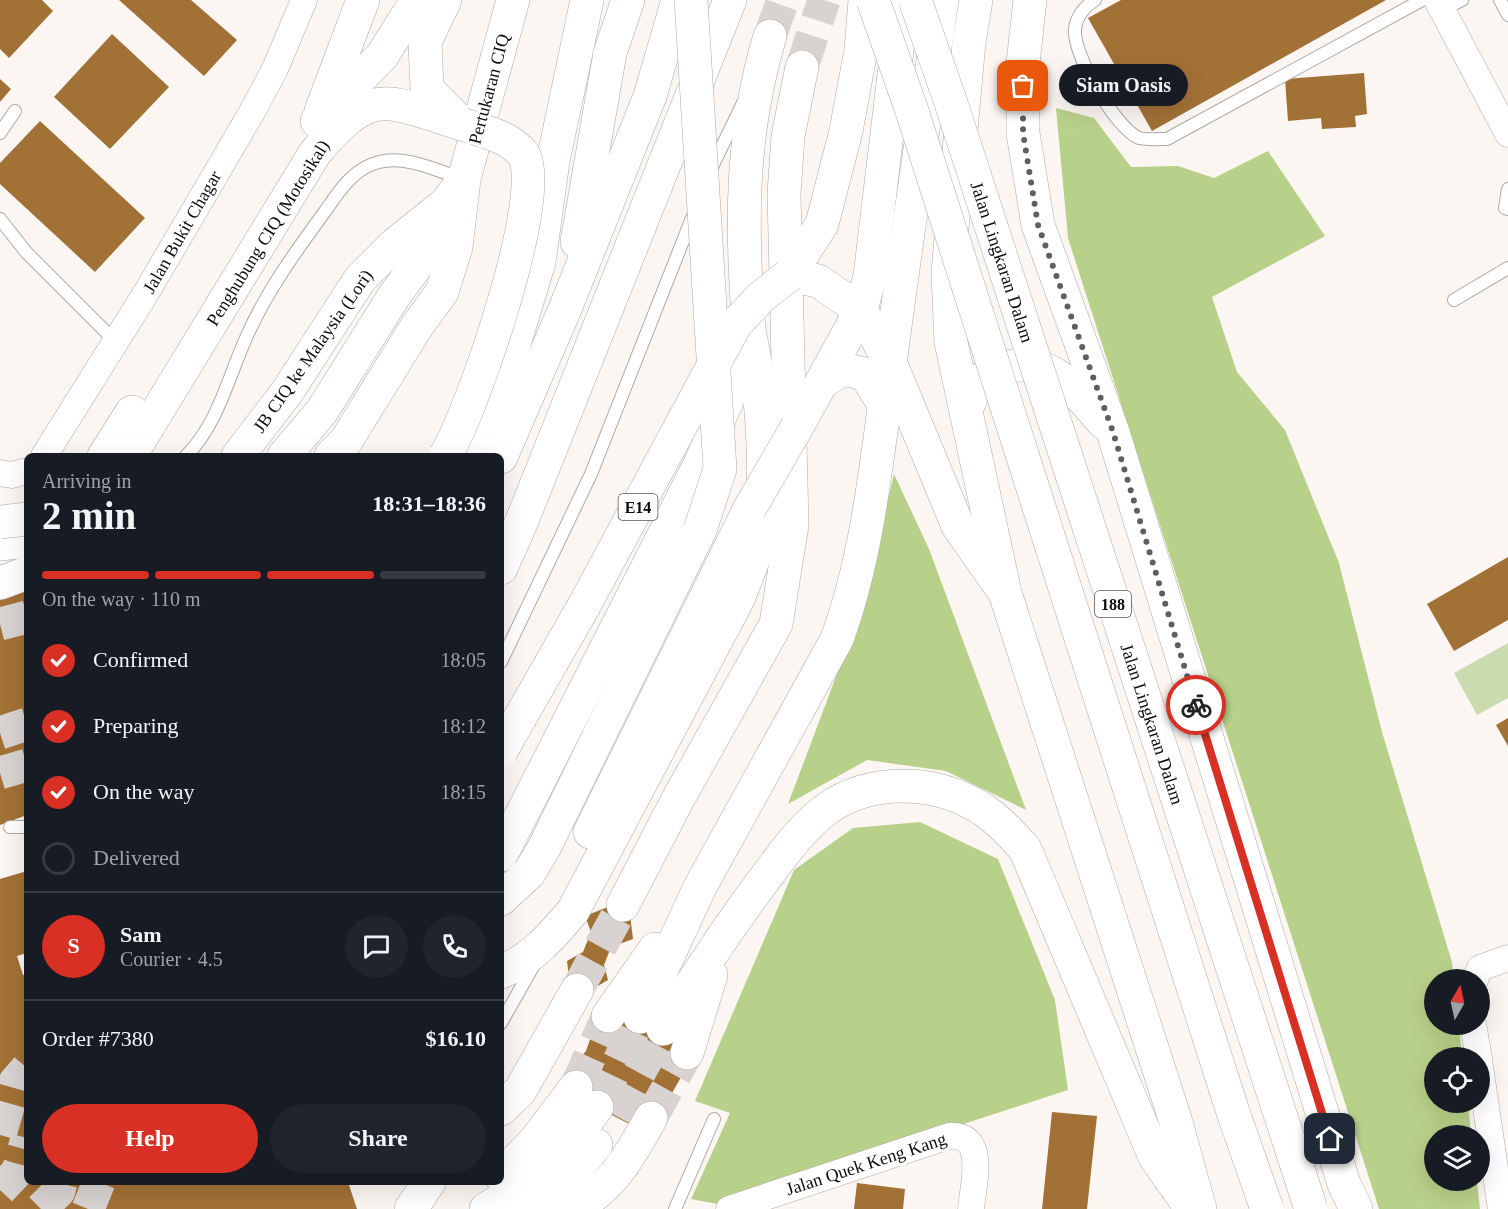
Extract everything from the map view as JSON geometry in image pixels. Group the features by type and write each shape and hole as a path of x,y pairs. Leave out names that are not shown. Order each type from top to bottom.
{"main road":[{"path":"106,453 176,361 317,121 363,0"},
{"path":"317,121 382,56 417,0"},
{"path":"445,0 425,42 427,89 462,124"},
{"name":"Pertukaran CIQ","path":"455,191 513,0"},
{"path":"467,453 511,354 539,262 553,161 587,0"},
{"path":"565,309 610,53 627,0"},
{"path":"503,453 565,309 650,96 678,0"},
{"path":"504,897 512,892 529,873 544,848 700,530 720,470 691,0"},
{"path":"504,561 730,0"},
{"path":"865,0 861,50 846,131 822,224 789,274 818,281 861,310 890,362 958,526 1005,593"},
{"name":"188","path":"873,0 923,145 1233,1112 1267,1209"},
{"path":"504,959 526,941 557,899 750,508 824,381 861,310 870,276 903,0"},
{"name":"Jalan Lingkaran Dalam","path":"915,0 950,100 1311,1209"},
{"path":"608,1016 700,887 837,639 850,602 859,567 885,402 942,0"},
{"path":"976,0 969,42 948,272 951,342 1005,593 1172,1108 1200,1209"},
{"path":"1030,0 1023,63 1023,133 1038,225 1113,432 1341,1173 1356,1209"},
{"path":"1023,63 1051,0"},
{"path":"504,971 517,965 548,941 573,910 738,599 757,548 761,501 760,393 749,331 743,210 744,168 756,83 770,36"},
{"path":"623,905 678,799 776,624 792,525 784,194 788,136 802,67"},
{"name":"Penghubung CIQ (Motosikal)","path":"131,453 176,361 315,153 345,119 375,103 398,104 509,141 523,155 529,178 512,270 495,336 458,437 448,453"},
{"path":"335,453 346,441 417,326 442,292 456,247 455,191"},
{"name":"JB CIQ ke Malaysia (Lori)","path":"240,453 287,392 360,279 394,245 455,191"},
{"name":"JB CIQ ke Malaysia (Lori)","path":"287,453 322,411 394,296 419,262 455,191"},
{"name":"E14","path":"504,746 657,473 735,325 760,298 789,274"},
{"path":"504,849 701,462 734,384 749,331"},
{"path":"966,411 977,381 1007,367 1047,368 1067,383 1113,432"},
{"path":"824,381 843,369 865,374 885,402 904,448 939,479"},
{"path":"0,524 24,519"},
{"path":"0,544 24,540"},
{"path":"0,583 24,574"},
{"path":"700,887 652,1023 791,844 821,814 858,793 894,785 934,788 970,802 999,821 1026,849 1155,1157 1192,1209"},
{"path":"687,1053 724,933"},
{"path":"504,1106 520,1091 577,990"},
{"path":"504,1173 535,1141 596,1103"},
{"path":"486,1209 548,1168 573,1143 596,1103"},
{"path":"532,1209 555,1195 582,1165 596,1103"},
{"path":"572,1209 593,1198 623,1167 651,1118"},
{"path":"411,1209 427,1185"},
{"path":"467,1209 476,1197 490,1185"}],"street":[{"name":"Jalan Bukit Chagar","path":"46,453 116,342 252,112 275,69 304,0"},
{"path":"1441,2 1508,134"},
{"path":"0,473 12,475 24,472"},
{"path":"1480,969 1508,958"},
{"path":"1487,1113 1501,1209"},
{"name":"Jalan Quek Keng Kang","path":"729,1209 949,1136 959,1136 968,1139 974,1147 976,1157 971,1209"}],"lane":[{"path":"1095,0 1085,5 1075,28 1077,51 1119,124 1139,138 1167,140 1441,2"},
{"path":"1500,0 1508,15"},
{"path":"504,657 591,474 721,144 736,112 756,83"},
{"path":"0,133 15,111"},
{"path":"188,453 217,412 246,337 284,267 339,192 357,172 379,162 402,161 455,191"},
{"path":"1508,189 1505,208 1508,208"},
{"path":"0,219 26,252 116,342"},
{"path":"1454,300 1508,268"},
{"path":"10,827 24,826"},
{"path":"504,1018 548,941"},
{"path":"675,1209 714,1119"}],"green space":[{"path":"1056,108 1094,118 1131,167 1178,166 1214,178 1268,151 1325,236 1212,297 1237,372 1285,430 1339,563 1382,732 1452,962 1453,969 1424,969 1424,1035 1460,1035 1461,1047 1424,1047 1424,1113 1469,1113 1470,1125 1424,1125 1424,1191 1478,1191 1480,1209 1379,1209 1068,238"},
{"path":"894,474 929,549 1026,810 946,771 867,760 788,804 863,605"},
{"path":"1508,643 1508,698 1477,715 1454,673"},
{"path":"920,822 998,859 1055,1000 1068,1090 717,1204 691,1199 730,1113 695,1101 794,870 853,828"}],"building":[{"path":"0,0 42,0 53,11 9,58 0,49"},
{"path":"119,0 191,0 237,40 204,76"},
{"path":"1121,0 1386,0 1152,131 1088,18"},
{"path":"112,34 169,87 110,149 54,97"},
{"path":"1364,73 1367,114 1355,116 1356,127 1322,129 1321,118 1288,121 1285,79"},
{"path":"0,79 11,89 0,102"},
{"path":"40,121 145,218 95,272 0,184 0,163"},
{"path":"1508,557 1508,620 1454,651 1427,604"},
{"path":"24,577 24,816 0,825 0,585"},
{"path":"1508,718 1508,746 1496,725"},
{"path":"24,872 24,954 17,956 24,975 24,1185 349,1185 357,1209 0,1209 0,879"},
{"path":"618,903 629,907 633,939 611,947 604,965 608,980 584,994 570,986 567,961 583,952 591,932 585,916"},
{"path":"623,1008 685,1040 688,1065 664,1107 639,1129 577,1097 573,1066 586,1051 596,1022"},
{"path":"1052,1112 1097,1116 1087,1209 1042,1209"},
{"path":"857,1183 905,1189 903,1209 854,1209"}],"tunnel":[{"path":"770,36 783,0"},
{"path":"802,67 824,0"},
{"path":"0,624 24,618"},
{"path":"0,733 24,725"},
{"path":"0,773 24,766"},
{"path":"577,990 623,905"},
{"path":"576,1087 608,1016"},
{"path":"598,1105 640,1017"},
{"path":"616,1116 663,1029"},
{"path":"651,1118 687,1053"},
{"path":"0,1135 15,1082 24,1072"},
{"path":"0,1190 18,1171 24,1149"},
{"path":"41,1209 59,1191 60,1185"},
{"path":"88,1209 98,1185"}],"way so far":[{"path":"1023,86 1023,133 1038,225 1113,432 1196,705"}],"place":[{"name":"Siam Oasis","path":"1023,86"}],"route":[{"path":"1196,705 1330,1139"}]}
